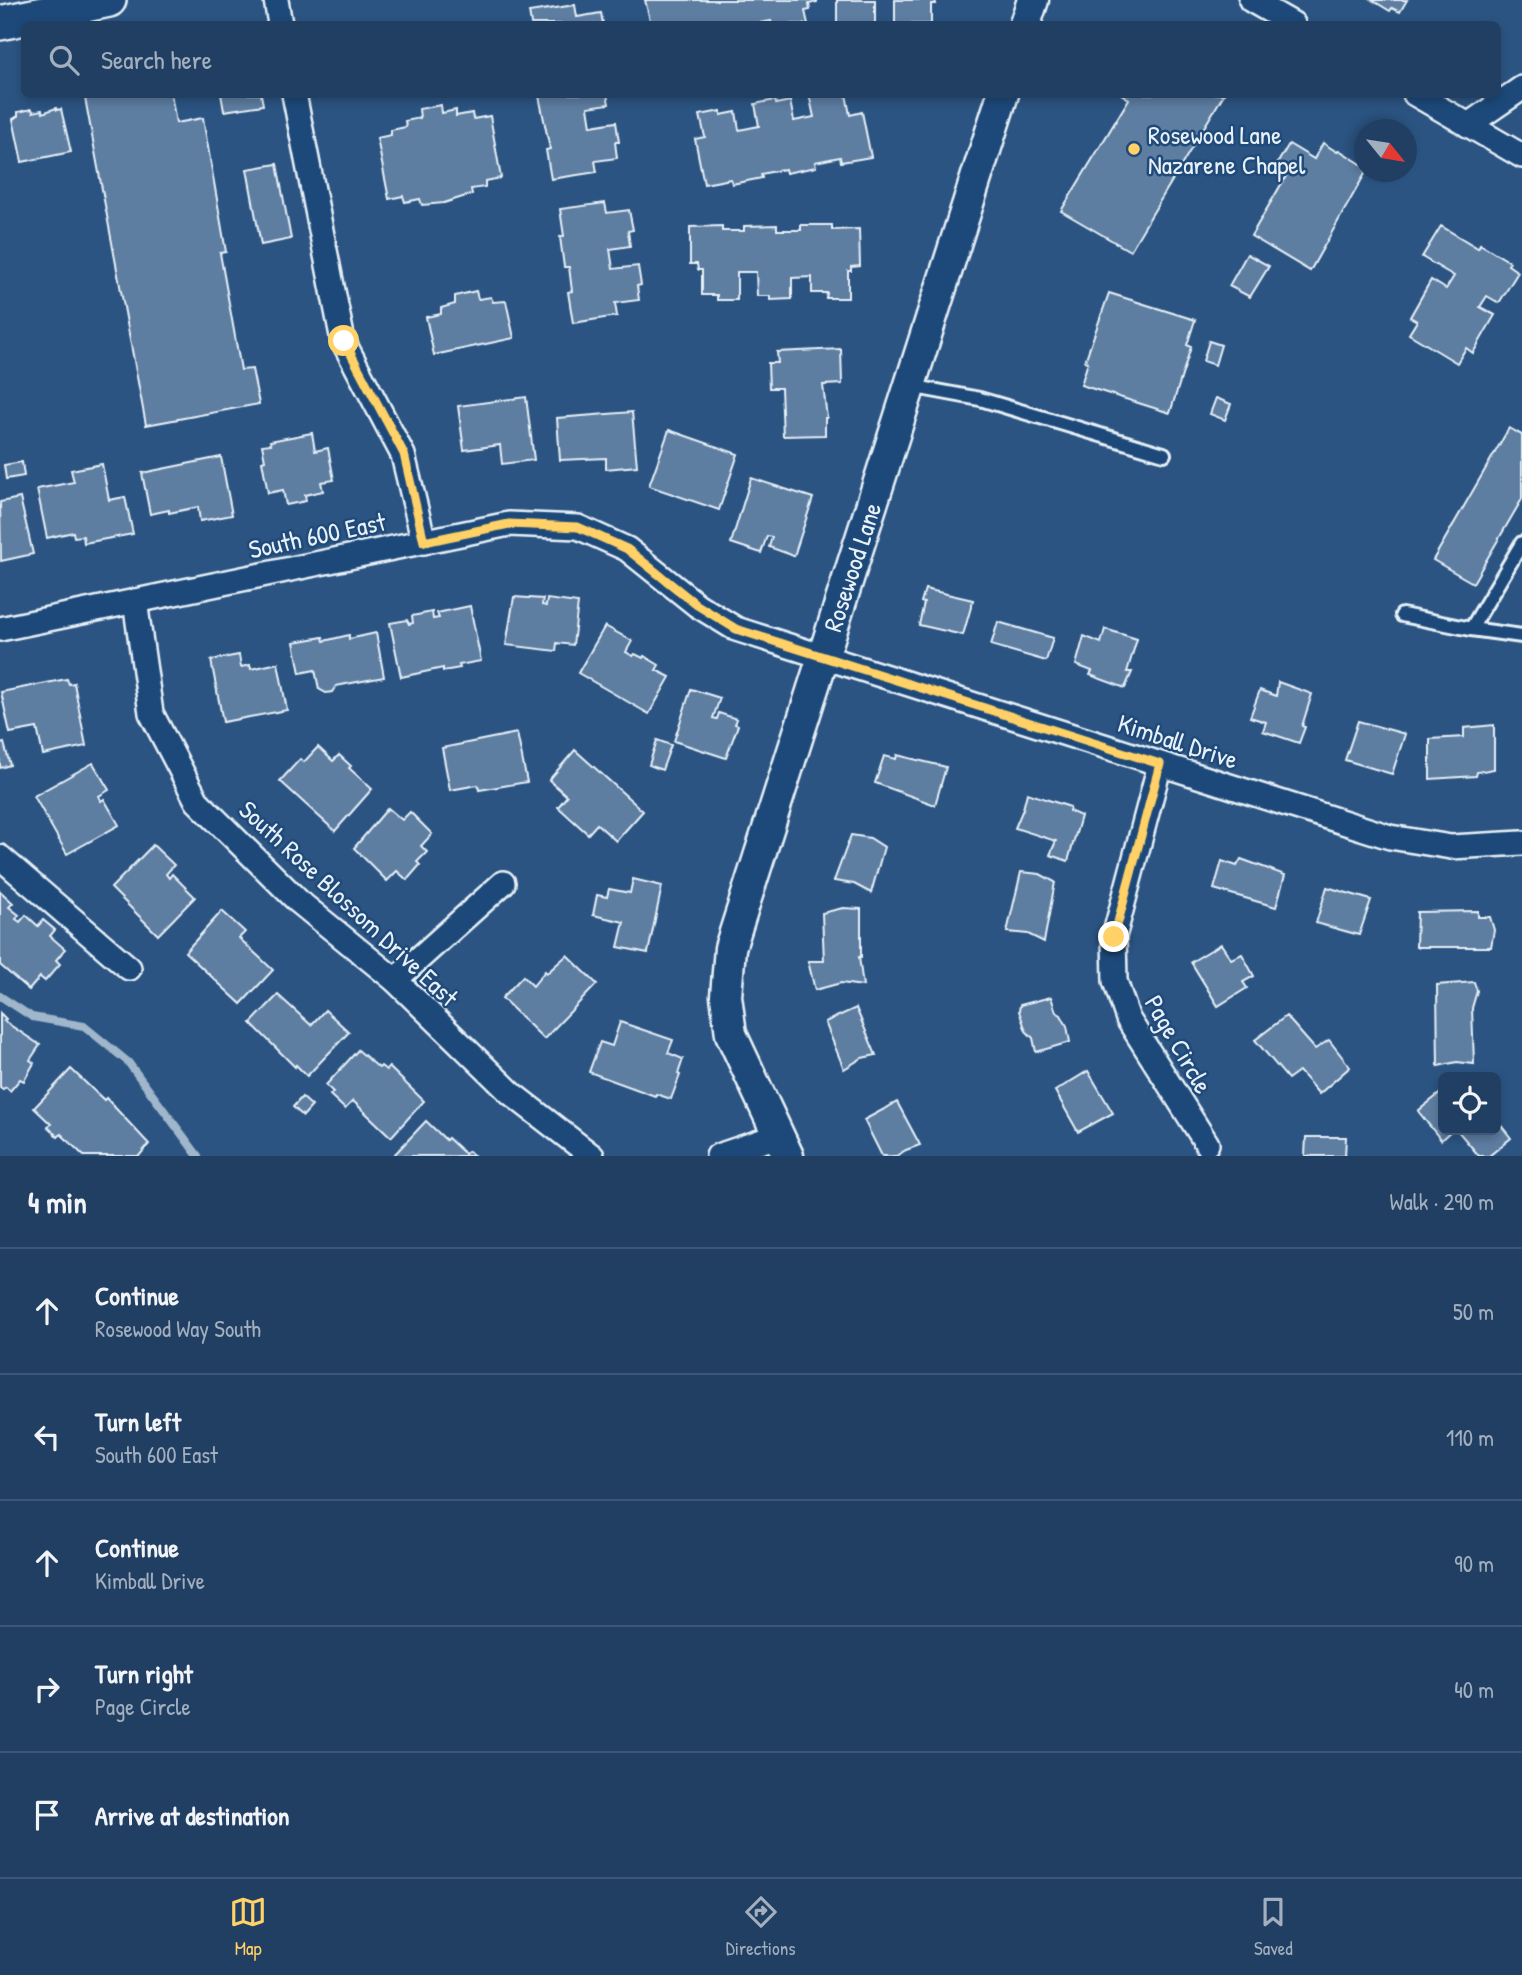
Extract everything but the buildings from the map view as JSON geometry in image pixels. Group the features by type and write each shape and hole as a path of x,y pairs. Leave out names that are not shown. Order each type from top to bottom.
{"main road":[{"path":"0,23 109,0"}],"street":[{"path":"276,0 280,21"},
{"path":"1026,21 1033,0"},
{"path":"1251,0 1288,21"},
{"path":"1468,125 1522,88"},
{"path":"295,98 344,341 404,454 424,542"},
{"name":"Rosewood Lane","path":"783,1146 731,1034 726,996 730,948 1002,98"},
{"path":"1422,98 1522,156"},
{"name":"South 600 East","path":"0,629 509,524 578,527 627,549 697,605 736,629 823,657"},
{"name":"South Rose Blossom Drive East","path":"135,601 151,713 197,801 298,901 395,981 512,1094 592,1156"},
{"name":"Kimball Drive","path":"823,657 1390,837 1451,847 1522,843"},
{"name":"Page Circle","path":"1160,764 1114,937 1115,981 1128,1018 1207,1144"},
{"path":"0,857 129,968"},
{"path":"395,981 503,883"},
{"path":"718,1156 783,1146"}],"lane":[{"path":"909,386 981,398 1164,454"},
{"path":"1471,629 1522,544"},
{"path":"1402,615 1522,636"}],"waterway":[{"path":"0,996 32,1017 84,1026 128,1062 198,1156"}],"place":[{"name":"Rosewood Lane Nazarene Chapel","path":"1134,149"}],"route":[{"path":"344,341 404,454 424,542 509,524 578,527 627,549 697,605 736,629 1160,764 1114,937"}]}
